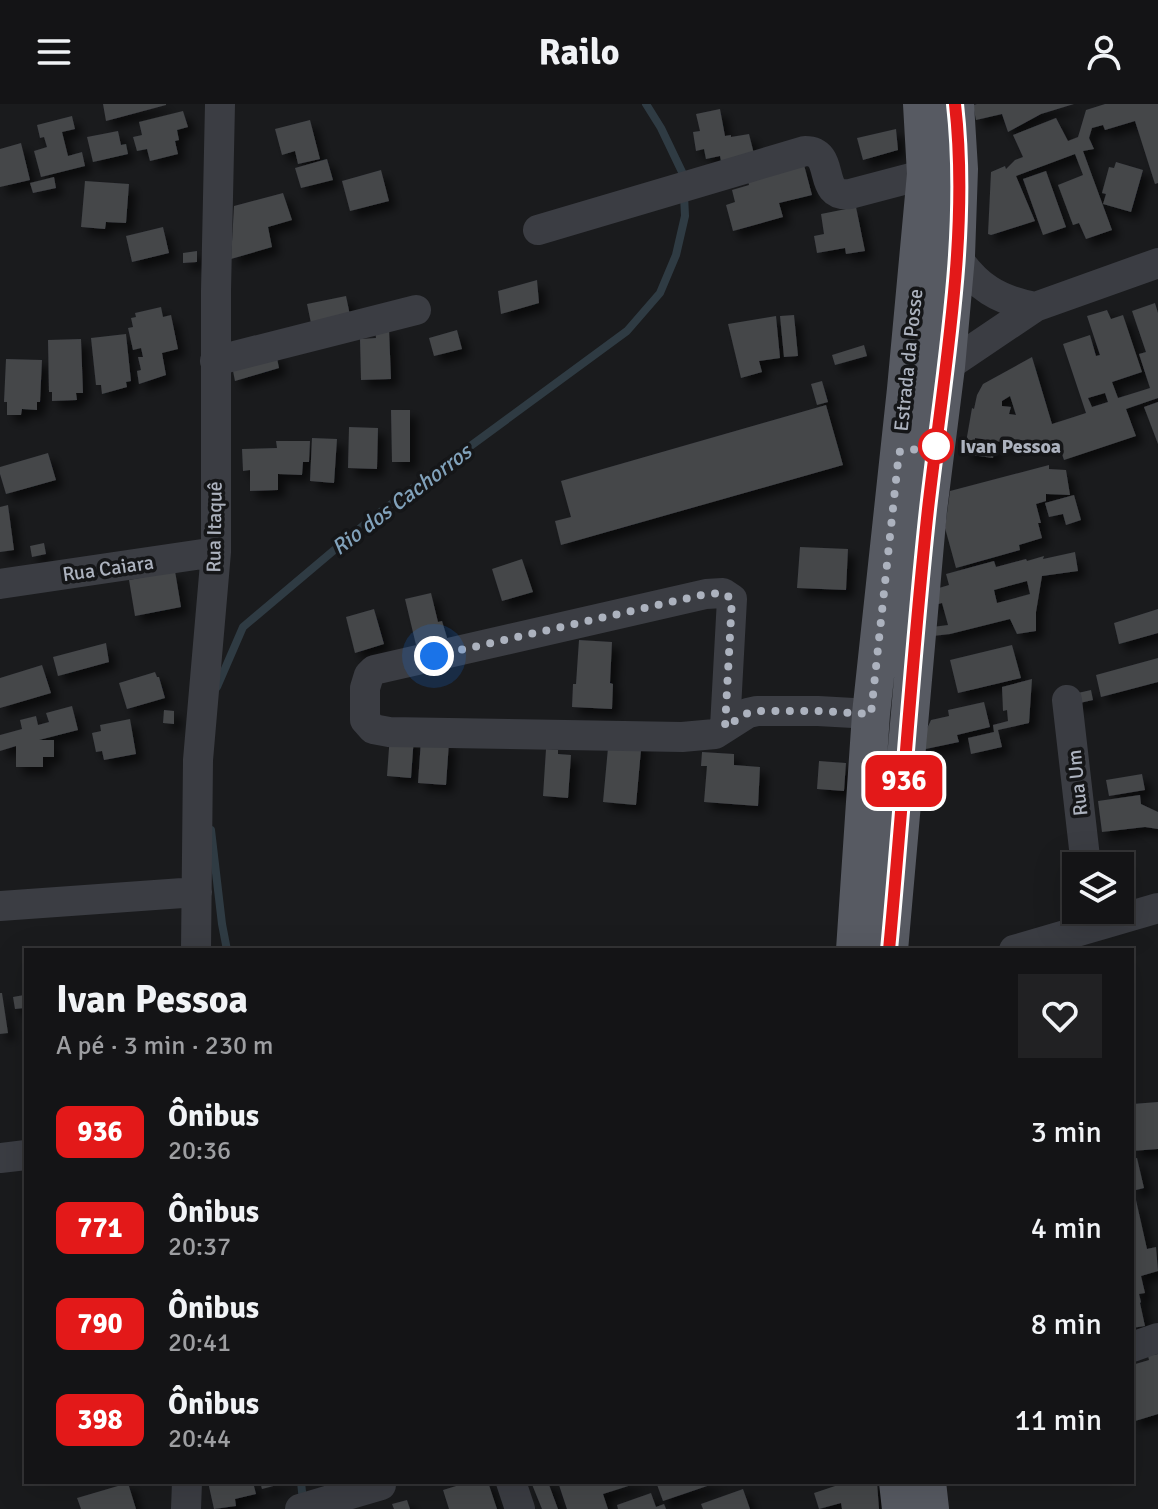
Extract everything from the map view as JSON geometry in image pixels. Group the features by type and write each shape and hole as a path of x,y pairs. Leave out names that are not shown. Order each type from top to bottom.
{"main road":[{"name":"Estrada da Posse","path":"855,948 871,714 926,174 922,104"},
{"name":"Estrada da Posse","path":"889,948 928,510 956,256 959,169 955,104"},
{"path":"898,1484 901,1509"},
{"path":"927,1484 930,1509"}],"street":[{"name":"Rua Itaquê","path":"196,948 198,760 216,552 215,361 220,104"},
{"path":"538,230 805,151 812,151 821,158 833,191 838,194 850,194 926,174"},
{"path":"956,256 965,270 988,291 1035,307"},
{"path":"946,367 1035,307 1158,263"},
{"path":"215,361 416,310"},
{"name":"Rua Caiara","path":"0,584 216,552"},
{"path":"725,727 732,599 723,593 706,594 374,670 365,688 365,720 379,731 682,737 715,734 748,713 757,711 871,714"},
{"name":"Rua Um","path":"1067,700 1084,852"},
{"path":"0,906 197,892"},
{"path":"1134,912 1158,908"},
{"path":"1019,948 1077,924"},
{"path":"0,1158 24,1155"},
{"path":"1134,1346 1158,1338"},
{"path":"186,1509 187,1484"},
{"path":"512,1484 520,1509"},
{"path":"313,1505 387,1492"}],"building":[{"path":"103,104 166,104 166,105 106,121"},
{"path":"1074,104 1041,114 1008,132 1002,114 976,120 973,105"},
{"path":"1105,104 1158,104 1158,183 1155,184 1135,121 1105,130 1103,125 1092,128 1089,138 1094,149 1083,151 1112,230 1086,239 1079,223 1073,225 1058,185 1083,175 1075,154 1016,176 1035,221 988,234 991,172 1005,166 1006,169 1023,157 1013,135 1056,118 1068,141 1078,137 1086,110"},
{"path":"720,109 725,136 749,134 754,154 721,161 720,156 706,159 704,149 696,151 693,132 700,131 696,114"},
{"path":"183,111 188,127 177,130 179,140 175,141 178,154 150,161 147,149 137,151 133,137 142,135 139,122"},
{"path":"72,116 75,129 62,132 68,156 82,152 85,166 41,177 34,151 47,147 44,137 40,138 37,125"},
{"path":"310,120 320,159 298,164 295,151 282,155 275,129"},
{"path":"896,129 898,150 863,160 857,138"},
{"path":"118,131 121,145 126,144 128,154 93,162 87,137"},
{"path":"21,143 30,180 0,187 0,149"},
{"path":"327,159 333,180 301,188 295,168"},
{"path":"803,161 812,195 779,203 783,217 733,231 726,205 735,202 732,190"},
{"path":"1116,162 1143,170 1131,212 1103,204 1106,194 1102,193 1109,167 1114,168"},
{"path":"381,170 389,201 350,211 342,181"},
{"path":"1046,171 1066,227 1043,235 1023,179"},
{"path":"54,177 56,188 33,193 30,183"},
{"path":"85,181 129,184 126,223 106,222 105,229 81,227"},
{"path":"283,193 292,220 268,227 272,247 231,259 234,206"},
{"path":"856,207 865,251 846,254 845,248 817,253 814,236 824,234 821,214"},
{"path":"163,227 169,253 132,262 126,236"},
{"path":"197,251 197,262 183,263 183,253"},
{"path":"537,280 539,303 501,314 498,291"},
{"path":"346,296 351,320 312,328 307,304"},
{"path":"1155,303 1158,313 1158,398 1126,409 1136,436 1064,460 1059,445 1012,439 1011,448 1000,445 1002,442 975,438 975,441 995,445 993,458 964,454 972,408 983,384 1032,357 1052,424 1086,413 1063,344 1090,335 1096,356 1100,355 1087,316 1107,310 1111,319 1123,315 1142,372 1112,382 1118,398 1150,388 1139,354 1146,352 1132,311","holes":["1105,393 1108,402 1092,407 1088,398","1010,396 1016,415 1009,414 1011,407 1002,406 1002,401"]},
{"path":"161,307 163,317 171,315 178,349 162,353 166,375 139,384 137,371 141,370 138,357 143,357 141,348 133,350 128,328 133,327 131,318 136,317 135,313"},
{"path":"794,315 798,356 784,357 780,316"},
{"path":"776,316 780,358 759,361 762,372 741,378 728,324"},
{"path":"375,329 389,329 391,379 361,380 360,339 376,338"},
{"path":"457,330 462,349 434,356 429,338"},
{"path":"126,334 131,381 126,382 127,387 102,394 101,385 96,385 91,338"},
{"path":"81,339 83,393 76,393 77,400 52,401 52,392 49,392 48,340"},
{"path":"864,345 867,356 835,365 832,355"},
{"path":"276,353 279,368 235,381 232,366"},
{"path":"6,359 42,360 37,410 22,409 21,415 7,415 7,402 4,402"},
{"path":"822,381 828,402 817,405 811,384"},
{"path":"1158,402 1158,444 1144,407"},
{"path":"826,405 843,465 561,545 555,521 571,517 561,481"},
{"path":"391,410 410,410 410,462 392,462"},
{"path":"349,427 378,428 377,469 348,468"},
{"path":"312,438 337,439 334,483 310,481"},
{"path":"276,441 310,441 309,462 303,462 302,475 278,474 278,490 250,491 250,470 243,471 242,449 277,448"},
{"path":"48,453 56,480 6,494 0,467"},
{"path":"1049,465 1049,469 1066,470 1070,495 1046,494 1046,501 1036,504 1042,538 1019,545 1020,550 956,568 945,528 950,491"},
{"path":"1074,495 1081,520 1066,525 1063,514 1049,517 1045,503"},
{"path":"8,505 14,550 0,552 0,507"},
{"path":"44,543 46,554 32,557 30,546"},
{"path":"800,547 848,549 846,590 797,588"},
{"path":"1075,552 1078,571 1042,576 1036,631 1017,634 1010,619 933,636 932,627 948,625 942,603 931,606 932,590 949,585 946,574 994,561 996,567 1044,556 1043,559","holes":["1027,581 1030,594 997,603 994,590"]},
{"path":"522,559 533,592 502,601 492,569"},
{"path":"175,571 181,607 135,616 129,580"},
{"path":"431,593 438,622 442,621 448,641 417,649 405,599"},
{"path":"374,609 384,644 355,653 346,617"},
{"path":"1158,609 1158,633 1119,644 1114,623"},
{"path":"579,640 612,642 612,709 572,707"},
{"path":"106,643 109,662 58,676 53,657"},
{"path":"1012,645 1021,678 958,693 950,660"},
{"path":"1158,658 1158,682 1101,697 1096,675"},
{"path":"42,665 51,693 0,708 0,678"},
{"path":"155,672 165,698 127,709 119,683"},
{"path":"1032,679 1029,723 998,730 1002,747 971,754 968,738 994,732 993,725 1008,721 1007,710 1003,711 1002,687"},
{"path":"1091,690 1093,700 1071,705 1069,695"},
{"path":"984,702 990,727 957,735 959,742 921,750 931,720 949,716 948,710"},
{"path":"72,706 78,730 39,740 54,740 54,757 43,757 43,767 16,767 16,746 0,751 0,735 22,729 20,720 36,716 38,725 49,722 46,713"},
{"path":"164,710 174,711 174,724 163,723"},
{"path":"130,719 136,754 104,760 102,751 96,752 92,733 101,731 100,725"},
{"path":"390,734 414,736 411,778 387,776"},
{"path":"609,737 642,739 636,805 603,802"},
{"path":"421,740 449,742 446,785 418,783"},
{"path":"546,749 571,755 568,798 543,796"},
{"path":"702,752 734,754 734,765 760,767 758,806 704,802 707,766 701,766"},
{"path":"819,761 846,763 844,791 817,789"},
{"path":"1142,774 1145,790 1109,796 1106,780"},
{"path":"1140,795 1141,804 1158,812 1158,829 1145,827 1102,832 1098,801"},
{"path":"0,993 8,1033 0,1034"},
{"path":"24,995 24,1008 15,1009 13,997"},
{"path":"1158,1102 1158,1149 1134,1151 1134,1104"},
{"path":"1137,1158 1144,1188 1134,1190 1134,1159"},
{"path":"1134,1200 1147,1249 1156,1247 1158,1271 1141,1276 1145,1293 1139,1294 1145,1326 1134,1328"},
{"path":"1158,1354 1158,1414 1134,1421 1134,1364 1149,1360 1148,1356"},
{"path":"128,1484 136,1509 81,1509 77,1498"},
{"path":"208,1484 254,1484 256,1494 235,1499 236,1506 214,1509"},
{"path":"261,1484 281,1484 262,1489"},
{"path":"462,1484 489,1484 497,1509 449,1509 443,1490"},
{"path":"532,1484 549,1484 558,1509 542,1509"},
{"path":"559,1484 635,1484 603,1494 608,1509 567,1509"},
{"path":"657,1484 713,1484 663,1501"},
{"path":"841,1484 877,1484 879,1509 842,1509 841,1503 819,1509 814,1493"},
{"path":"743,1489 750,1509 703,1509 701,1504"},
{"path":"651,1493 656,1507 664,1504 666,1509 618,1509 617,1505"},
{"path":"407,1500 410,1509 394,1509 392,1504"}],"waterway":[{"name":"Rio dos Cachorros","path":"217,687 243,627 371,519 627,331 660,293 676,255 685,216 683,174 646,104"},
{"name":"Rio dos Cachorros","path":"211,830 227,948"},
{"name":"Rio dos Cachorros","path":"301,1484 303,1501"}],"bus line":[{"name":"936","path":"889,948 928,510 956,256 959,169 955,104"}],"place":[{"name":"Ivan Pessoa","path":"936,446"}],"route":[{"path":"434,656 706,594 723,593 732,599 725,727 757,711 871,714 899,452 936,446"}]}
